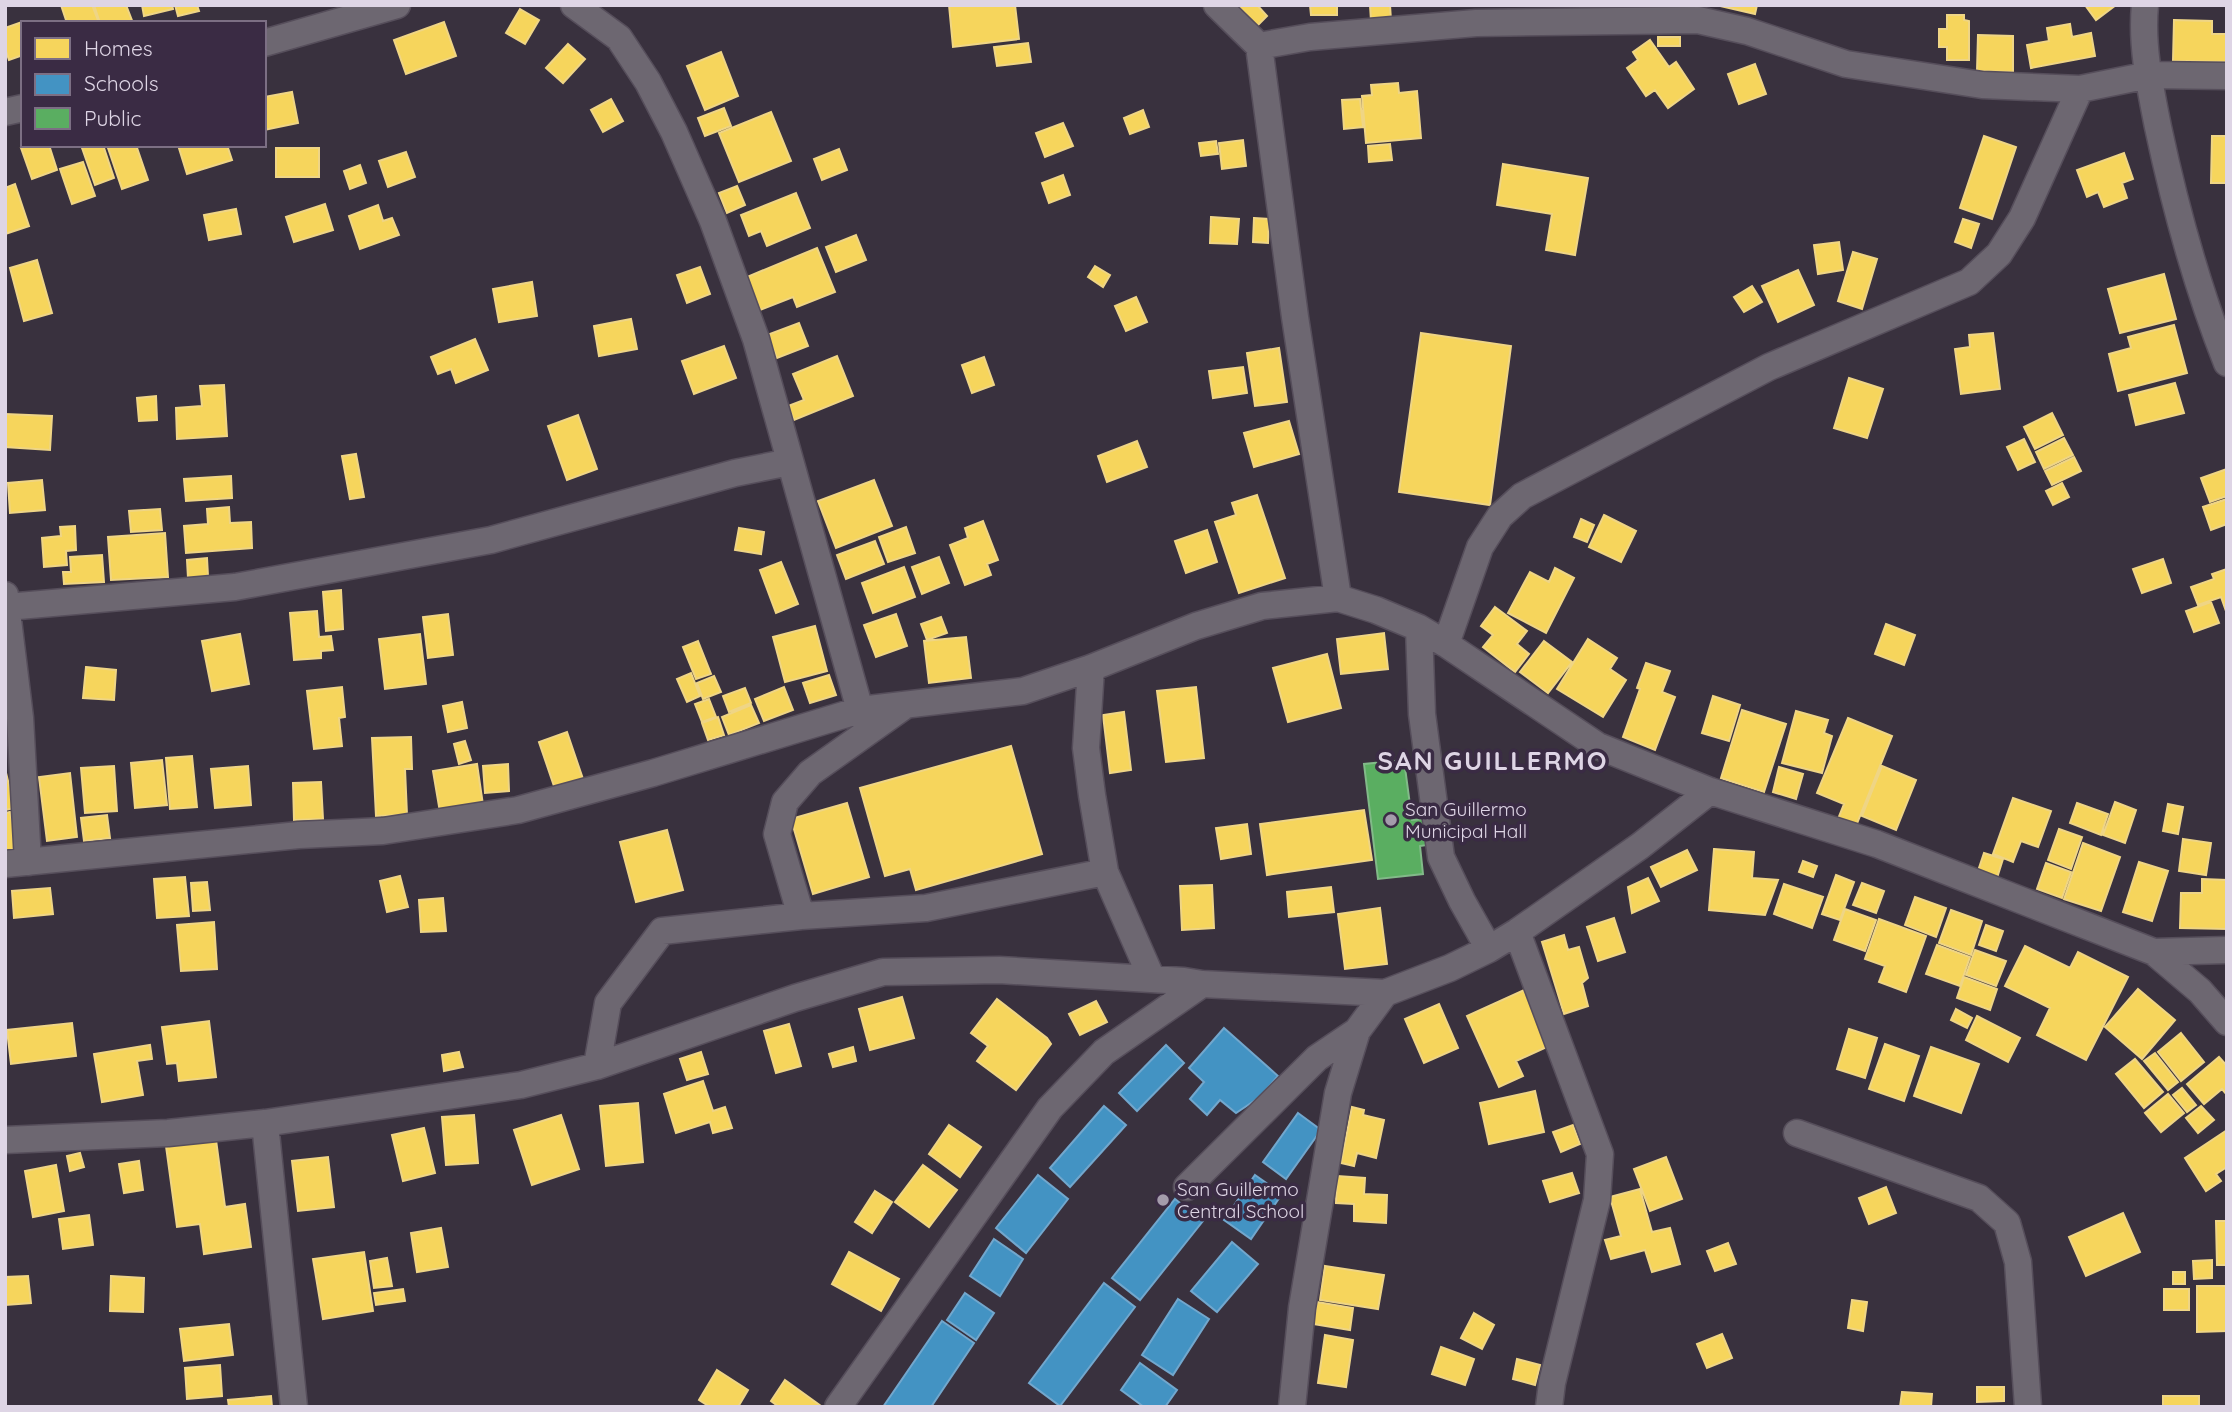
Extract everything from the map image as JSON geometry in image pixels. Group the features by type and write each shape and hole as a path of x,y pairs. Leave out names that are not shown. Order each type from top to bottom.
{"street":[{"path":"266,42 397,5"},
{"path":"574,5 619,38 648,82 674,132 713,221 756,339 860,710"},
{"path":"1217,5 1259,46 1297,331 1338,598"},
{"path":"2146,5 2142,31 2166,164 2205,307 2227,363"},
{"path":"1259,46 1310,37 1476,23 1698,20 1747,31 1846,64 1982,85 2080,89 2149,75 2227,76"},
{"path":"1446,644 1480,547 1500,516 1522,496 1769,367 1969,282 1999,254 2022,218 2080,89"},
{"path":"790,463 735,473 491,540 235,587 6,601 20,718 17,863 299,835 383,831 518,810 653,773 860,710 1023,691 1091,668 1196,626 1262,606 1338,598 1377,610 1419,628 1598,746 1710,791 1877,844 2154,953 2200,991 2227,1022"},
{"path":"1419,628 1423,714 1441,857 1489,949"},
{"path":"1091,668 1086,748 1105,872 1153,979"},
{"path":"801,916 777,834 785,802 810,773 907,704"},
{"path":"5,1140 168,1133 265,1123 521,1085 597,1066 795,998 883,972 999,970 1385,993 1450,968 1517,932 1640,846 1710,791"},
{"path":"597,1066 608,1003 662,931 801,916 926,908 1105,872"},
{"path":"1517,932 1600,1154 1597,1200 1552,1383 1549,1407"},
{"path":"2154,953 2227,950"},
{"path":"838,1407 1050,1108 1104,1052 1202,984"},
{"path":"1292,1407 1302,1308 1338,1093 1357,1031 1385,993"},
{"path":"1187,1187 1317,1058 1357,1031"},
{"path":"265,1123 293,1407"},
{"path":"1797,1133 1979,1198 2007,1223 2018,1262 2028,1407"}],"building: Homes":[{"path":"61,5 92,5 98,21 66,21"},
{"path":"94,5 126,5 132,21 99,21"},
{"path":"142,5 172,5 173,9 144,16"},
{"path":"175,5 197,5 199,11 178,16"},
{"path":"949,5 1015,5 1019,39 953,47"},
{"path":"1257,5 1267,16 1257,26 1238,6"},
{"path":"1310,5 1337,5 1337,15 1311,15"},
{"path":"1370,5 1390,5 1391,20 1371,21"},
{"path":"1716,5 1757,5 1755,14"},
{"path":"2085,5 2116,5 2096,20"},
{"path":"520,9 539,20 525,44 506,33"},
{"path":"1947,15 1964,15 1964,20 1969,21 1969,60 1947,60 1947,47 1939,47 1939,29 1947,29"},
{"path":"2174,20 2212,21 2212,34 2227,34 2227,62 2173,61"},
{"path":"21,22 21,56 9,60 5,48 5,28"},
{"path":"444,22 456,56 406,74 394,40"},
{"path":"2070,24 2072,37 2091,33 2095,56 2031,68 2027,45 2049,41 2047,28"},
{"path":"1978,35 2013,36 2013,72 1977,71"},
{"path":"1658,37 1680,37 1680,46 1658,46"},
{"path":"1650,40 1669,67 1676,62 1694,89 1668,108 1655,90 1646,96 1627,68 1638,60 1633,52"},
{"path":"1028,43 1031,62 997,66 994,47"},
{"path":"568,44 585,59 563,83 546,68"},
{"path":"721,52 738,96 705,110 687,66"},
{"path":"1755,64 1766,94 1739,104 1728,74"},
{"path":"1398,83 1399,93 1417,91 1421,138 1366,143 1362,96 1372,95 1371,85"},
{"path":"292,92 298,123 266,130 266,97"},
{"path":"611,99 623,121 603,132 591,110"},
{"path":"1360,99 1363,127 1344,129 1342,100"},
{"path":"724,108 731,126 705,136 698,118"},
{"path":"1143,110 1149,127 1130,134 1124,118"},
{"path":"771,112 791,161 739,182 719,133"},
{"path":"1063,123 1073,146 1045,157 1036,133"},
{"path":"1984,136 2016,147 1992,219 1960,208"},
{"path":"2212,136 2227,136 2227,183 2211,183"},
{"path":"1243,140 1246,166 1222,169 1219,143"},
{"path":"1216,141 1218,154 1201,156 1199,143"},
{"path":"1390,144 1392,160 1369,162 1368,146"},
{"path":"50,147 57,170 32,179 21,148"},
{"path":"82,147 104,147 114,178 95,185"},
{"path":"108,147 137,147 148,180 122,189"},
{"path":"179,147 228,147 232,160 187,174"},
{"path":"276,148 319,148 319,177 276,177"},
{"path":"839,149 847,170 822,180 814,159"},
{"path":"406,152 415,177 388,187 379,161"},
{"path":"2124,153 2133,179 2122,183 2127,198 2104,207 2098,192 2087,197 2077,170"},
{"path":"83,162 95,196 72,204 60,169"},
{"path":"1503,164 1588,178 1575,255 1546,250 1552,214 1497,205"},
{"path":"360,165 366,183 350,189 344,171"},
{"path":"1063,175 1070,195 1049,203 1042,183"},
{"path":"15,184 29,226 5,234 5,188"},
{"path":"737,186 745,205 727,213 719,193"},
{"path":"796,193 810,228 767,246 761,231 749,236 741,215"},
{"path":"325,204 333,230 294,242 286,217"},
{"path":"378,205 383,221 392,218 399,235 360,249 349,216"},
{"path":"236,209 241,234 209,240 204,215"},
{"path":"1211,217 1239,219 1237,244 1210,243"},
{"path":"1254,218 1269,219 1268,243 1253,242"},
{"path":"1963,219 1979,224 1971,248 1955,242"},
{"path":"856,235 866,260 836,272 826,247"},
{"path":"1839,242 1843,270 1818,274 1814,245"},
{"path":"817,248 835,292 797,307 793,297 760,310 747,277"},
{"path":"1853,252 1877,259 1862,309 1838,301"},
{"path":"37,260 52,313 24,321 10,268"},
{"path":"1095,266 1110,275 1103,287 1088,277"},
{"path":"700,267 710,294 687,303 677,275"},
{"path":"1798,270 1814,305 1778,322 1762,286"},
{"path":"2164,274 2176,319 2120,333 2108,289"},
{"path":"532,282 537,316 499,322 493,289"},
{"path":"1752,286 1762,302 1744,312 1734,297"},
{"path":"1136,297 1147,322 1126,331 1115,306"},
{"path":"631,319 637,349 599,356 594,326"},
{"path":"799,323 808,346 777,358 767,335"},
{"path":"2174,325 2187,373 2118,391 2109,354 2131,348 2128,337"},
{"path":"1421,333 1511,346 1490,505 1399,492"},
{"path":"1993,333 2000,389 1961,394 1955,349 1970,347 1969,335"},
{"path":"475,339 488,370 456,383 451,369 438,374 431,357"},
{"path":"724,346 736,378 694,394 682,361"},
{"path":"1279,348 1287,402 1255,406 1247,353"},
{"path":"837,356 853,396 794,420 788,406 804,400 793,374"},
{"path":"984,357 994,385 972,393 962,365"},
{"path":"1243,367 1247,393 1213,398 1209,371"},
{"path":"1849,378 1883,389 1867,438 1834,428"},
{"path":"2175,383 2184,413 2136,425 2129,395"},
{"path":"224,385 227,436 177,439 176,408 202,406 200,386"},
{"path":"156,396 157,420 139,421 137,398"},
{"path":"2052,413 2063,435 2035,449 2024,427"},
{"path":"5,414 52,416 50,450 5,447"},
{"path":"578,415 597,469 567,480 548,426"},
{"path":"1289,421 1299,454 1254,467 1244,433"},
{"path":"2064,438 2073,455 2044,469 2036,452"},
{"path":"2024,439 2035,462 2018,470 2007,447"},
{"path":"1137,441 1147,467 1107,482 1098,456"},
{"path":"356,454 364,497 350,499 342,456"},
{"path":"2074,457 2081,471 2052,485 2045,471"},
{"path":"2227,469 2227,496 2210,502 2201,478"},
{"path":"231,476 232,498 186,501 184,479"},
{"path":"42,480 45,510 10,513 8,483"},
{"path":"874,480 892,526 836,548 818,501"},
{"path":"2062,483 2069,497 2053,505 2046,491"},
{"path":"1257,495 1285,578 1239,593 1215,522 1236,515 1232,503"},
{"path":"2227,499 2227,524 2211,530 2203,507"},
{"path":"229,507 230,523 251,522 252,548 186,553 184,526 208,524 207,509"},
{"path":"160,509 162,530 131,532 129,511"},
{"path":"1604,515 1636,531 1621,562 1589,547"},
{"path":"1581,519 1594,525 1587,542 1574,537"},
{"path":"983,521 998,560 987,564 991,575 965,585 950,545 968,538 965,528"},
{"path":"75,526 76,550 66,551 67,565 44,567 42,538 61,536 60,527"},
{"path":"906,527 915,553 888,562 879,537"},
{"path":"739,528 764,532 761,554 735,550"},
{"path":"1207,530 1217,562 1186,573 1175,541"},
{"path":"165,533 168,577 111,580 108,537"},
{"path":"875,541 884,564 846,579 837,555"},
{"path":"102,555 104,582 64,584 63,572 71,572 70,557"},
{"path":"939,557 949,583 922,594 912,567"},
{"path":"207,558 208,576 188,578 187,560"},
{"path":"2163,559 2171,583 2142,593 2133,569"},
{"path":"781,562 798,604 776,613 760,570"},
{"path":"904,567 915,597 873,613 862,583"},
{"path":"1555,568 1574,578 1546,633 1508,613 1530,572 1549,582"},
{"path":"2227,569 2227,614 2221,597 2198,605 2191,587 2214,579 2212,574"},
{"path":"341,590 343,629 326,631 323,592"},
{"path":"2211,602 2219,623 2194,632 2186,611"},
{"path":"1495,607 1527,631 1517,644 1529,654 1515,672 1483,647 1493,635 1481,626"},
{"path":"317,611 319,637 331,636 333,650 321,651 321,658 294,660 290,613"},
{"path":"448,614 453,655 428,658 423,617"},
{"path":"896,614 907,646 876,657 864,625"},
{"path":"941,617 947,633 927,640 921,624"},
{"path":"1886,624 1915,635 1904,665 1875,654"},
{"path":"815,626 827,671 785,682 773,637"},
{"path":"1384,633 1388,669 1341,674 1337,639"},
{"path":"240,634 249,684 212,691 202,641"},
{"path":"420,634 426,684 385,689 379,639"},
{"path":"966,637 971,678 929,683 924,641"},
{"path":"1588,639 1617,658 1610,669 1626,680 1603,717 1557,689"},
{"path":"698,641 711,674 696,679 683,647"},
{"path":"1544,641 1572,662 1548,693 1520,672"},
{"path":"1327,654 1341,708 1288,722 1273,668"},
{"path":"1646,663 1670,671 1662,692 1675,697 1655,750 1623,737"},
{"path":"86,667 116,670 114,700 83,698"},
{"path":"691,673 700,696 687,702 677,679"},
{"path":"829,675 836,695 810,703 803,683"},
{"path":"714,676 721,692 703,699 697,683"},
{"path":"342,687 345,717 339,718 342,746 314,749 307,691"},
{"path":"784,687 793,710 764,721 755,699"},
{"path":"1196,687 1204,758 1166,762 1157,691"},
{"path":"745,688 751,703 729,712 723,696"},
{"path":"1713,696 1740,705 1729,741 1702,733"},
{"path":"709,699 716,717 702,722 695,704"},
{"path":"462,702 467,728 448,732 443,706"},
{"path":"751,705 759,723 729,735 722,717"},
{"path":"1742,710 1786,724 1764,792 1721,778"},
{"path":"1796,711 1828,720 1824,733 1832,736 1822,773 1782,763"},
{"path":"1124,712 1131,770 1110,773 1103,715"},
{"path":"718,717 724,735 708,740 702,723"},
{"path":"1848,718 1892,736 1856,826 1838,819 1844,804 1817,793"},
{"path":"567,732 584,782 556,792 539,742"},
{"path":"411,737 412,769 405,769 407,815 376,816 372,738"},
{"path":"465,741 471,760 459,764 454,744"},
{"path":"1011,746 1042,854 916,890 910,869 885,876 860,788"},
{"path":"192,756 197,807 170,809 166,758"},
{"path":"162,760 167,805 135,808 131,763"},
{"path":"477,764 483,805 440,812 433,771"},
{"path":"508,764 509,791 485,793 483,766"},
{"path":"114,766 117,811 85,813 81,768"},
{"path":"248,766 251,805 215,808 211,769"},
{"path":"1882,766 1916,780 1896,830 1862,816"},
{"path":"1779,767 1803,774 1796,799 1773,792"},
{"path":"5,769 15,808 5,810"},
{"path":"70,773 77,837 47,841 39,777"},
{"path":"321,782 323,819 294,820 293,783"},
{"path":"2013,798 2051,811 2038,847 2021,841 2013,862 1993,854"},
{"path":"2115,802 2136,810 2125,843 2103,835"},
{"path":"847,803 869,877 813,894 791,819"},
{"path":"2077,803 2108,814 2101,835 2070,823"},
{"path":"2168,804 2183,807 2178,834 2163,831"},
{"path":"1364,810 1372,860 1267,875 1260,824"},
{"path":"10,812 19,848 5,851 5,813"},
{"path":"107,815 110,838 84,841 81,818"},
{"path":"1247,824 1251,854 1221,859 1216,828"},
{"path":"2059,829 2082,837 2071,869 2048,860"},
{"path":"667,830 683,890 636,902 620,842"},
{"path":"2183,839 2211,843 2206,875 2179,871"},
{"path":"2083,843 2120,857 2101,911 2064,899"},
{"path":"1714,849 1754,852 1752,878 1778,880 1765,915 1709,910"},
{"path":"1687,850 1697,870 1661,887 1651,867"},
{"path":"1984,853 2003,859 1997,878 1978,871"},
{"path":"1803,861 1817,866 1813,877 1799,872"},
{"path":"2139,862 2168,871 2152,921 2123,912"},
{"path":"2046,863 2071,872 2062,898 2037,889"},
{"path":"1836,875 1854,882 1840,920 1822,914"},
{"path":"400,876 408,907 387,912 380,881"},
{"path":"185,877 189,916 157,918 154,879"},
{"path":"1648,878 1659,901 1632,913 1628,887"},
{"path":"2202,879 2227,880 2227,929 2180,928 2181,893 2202,893"},
{"path":"207,882 210,910 193,911 191,883"},
{"path":"1862,883 1884,891 1876,913 1853,905"},
{"path":"1784,884 1823,897 1812,928 1774,914"},
{"path":"1212,885 1214,928 1182,930 1180,886"},
{"path":"1331,887 1334,912 1289,917 1287,892"},
{"path":"50,888 53,914 14,918 12,891"},
{"path":"1915,897 1946,908 1936,937 1905,925"},
{"path":"443,898 446,931 421,932 419,900"},
{"path":"1380,908 1387,964 1345,969 1338,914"},
{"path":"1845,909 1876,920 1865,951 1834,940"},
{"path":"1951,910 1982,921 1971,955 1939,943"},
{"path":"1614,918 1625,952 1598,961 1587,927"},
{"path":"1879,919 1926,936 1906,992 1879,982 1885,966 1865,959"},
{"path":"214,922 217,969 181,971 177,925"},
{"path":"1986,925 2003,931 1996,951 1979,945"},
{"path":"1564,935 1568,950 1579,947 1588,978 1582,983 1588,1006 1564,1014 1542,942"},
{"path":"1937,945 1970,957 1960,986 1926,974"},
{"path":"2025,946 2070,968 2078,952 2128,977 2086,1060 2037,1035 2050,1008 2005,986"},
{"path":"1975,950 2006,961 1996,986 1966,975"},
{"path":"1964,977 1997,989 1990,1010 1957,998"},
{"path":"2138,989 2175,1020 2142,1059 2105,1027"},
{"path":"1524,990 1549,1046 1516,1061 1523,1076 1499,1087 1467,1016"},
{"path":"902,997 914,1038 870,1050 859,1009"},
{"path":"997,999 1051,1044 1016,1090 977,1061 988,1046 971,1033"},
{"path":"1096,1001 1107,1022 1080,1035 1069,1014"},
{"path":"1439,1004 1458,1048 1424,1063 1405,1019"},
{"path":"1956,1009 1972,1018 1967,1028 1951,1020"},
{"path":"1977,1016 2020,1038 2008,1062 1966,1040"},
{"path":"209,1021 216,1077 179,1081 177,1063 167,1064 162,1027"},
{"path":"72,1023 76,1056 11,1064 7,1030"},
{"path":"789,1024 801,1066 776,1073 764,1031"},
{"path":"1849,1029 1877,1038 1865,1078 1837,1069"},
{"path":"2181,1033 2204,1062 2181,1081 2158,1052"},
{"path":"1885,1044 1919,1056 1904,1101 1869,1089"},
{"path":"150,1045 152,1059 137,1061 143,1095 102,1102 94,1054"},
{"path":"853,1047 856,1061 833,1067 829,1054"},
{"path":"1931,1047 1979,1064 1961,1113 1914,1096"},
{"path":"459,1052 463,1067 444,1071 442,1055"},
{"path":"701,1052 708,1074 687,1080 680,1059"},
{"path":"2155,1053 2178,1082 2168,1090 2144,1061"},
{"path":"2219,1057 2227,1066 2227,1095 2222,1089 2204,1104 2187,1084"},
{"path":"2135,1059 2163,1092 2144,1108 2116,1074"},
{"path":"703,1081 713,1111 725,1107 732,1128 713,1133 710,1122 676,1133 664,1094"},
{"path":"2182,1088 2196,1105 2187,1112 2173,1095"},
{"path":"1535,1091 1544,1132 1489,1144 1480,1103"},
{"path":"2168,1094 2184,1113 2161,1132 2145,1113"},
{"path":"638,1103 643,1162 606,1166 600,1106"},
{"path":"2201,1106 2214,1120 2198,1133 2186,1118"},
{"path":"1352,1107 1364,1110 1363,1115 1384,1120 1376,1158 1357,1153 1354,1166 1341,1163"},
{"path":"474,1115 478,1163 446,1165 442,1117"},
{"path":"561,1115 579,1169 532,1185 514,1130"},
{"path":"949,1125 981,1147 960,1177 929,1154"},
{"path":"1573,1125 1580,1144 1561,1152 1553,1132"},
{"path":"424,1128 435,1173 403,1181 392,1135"},
{"path":"2227,1130 2227,1167 2216,1174 2221,1181 2206,1191 2185,1158"},
{"path":"216,1140 225,1207 245,1204 251,1247 204,1254 200,1224 177,1227 166,1146"},
{"path":"80,1153 84,1167 70,1171 67,1156"},
{"path":"328,1157 334,1207 298,1211 292,1161"},
{"path":"1666,1157 1682,1199 1650,1211 1634,1169"},
{"path":"139,1161 143,1190 124,1193 119,1164"},
{"path":"56,1165 64,1211 33,1217 25,1171"},
{"path":"923,1165 957,1190 929,1227 895,1202"},
{"path":"1572,1173 1579,1193 1550,1202 1543,1181"},
{"path":"1337,1176 1365,1178 1364,1194 1387,1195 1386,1223 1354,1221 1354,1204 1336,1203"},
{"path":"1886,1187 1896,1213 1869,1224 1859,1198"},
{"path":"1640,1189 1652,1232 1670,1228 1680,1264 1652,1272 1645,1250 1611,1259 1605,1240 1621,1236 1610,1197"},
{"path":"875,1191 892,1202 872,1233 855,1222"},
{"path":"2123,1213 2140,1252 2086,1276 2069,1237"},
{"path":"89,1215 93,1245 63,1249 59,1219"},
{"path":"2216,1221 2227,1221 2227,1265 2217,1265"},
{"path":"441,1228 448,1267 417,1272 411,1233"},
{"path":"1728,1243 1736,1264 1715,1271 1707,1251"},
{"path":"364,1252 373,1311 323,1319 313,1259"},
{"path":"849,1252 899,1279 881,1311 832,1284"},
{"path":"387,1258 392,1286 374,1288 370,1261"},
{"path":"2212,1260 2212,1278 2194,1279 2193,1261"},
{"path":"1325,1266 1384,1275 1378,1309 1320,1300"},
{"path":"2173,1272 2185,1272 2185,1284 2173,1284"},
{"path":"28,1276 31,1303 6,1305 5,1277"},
{"path":"111,1276 144,1278 143,1312 110,1311"},
{"path":"2197,1286 2227,1286 2227,1331 2197,1332"},
{"path":"403,1289 405,1301 376,1305 374,1293"},
{"path":"2164,1289 2189,1289 2189,1310 2164,1310"},
{"path":"1852,1300 1867,1302 1863,1331 1848,1328"},
{"path":"1317,1302 1353,1308 1350,1330 1313,1324"},
{"path":"1474,1313 1494,1325 1482,1349 1461,1338"},
{"path":"229,1324 233,1355 184,1361 180,1329"},
{"path":"1722,1334 1732,1358 1707,1368 1697,1344"},
{"path":"1325,1335 1353,1340 1346,1387 1318,1383"},
{"path":"1441,1347 1474,1359 1465,1385 1432,1374"},
{"path":"1517,1359 1540,1365 1535,1385 1513,1379"},
{"path":"220,1365 222,1396 187,1399 185,1368"},
{"path":"717,1370 748,1390 738,1407 710,1407 699,1400"},
{"path":"785,1380 821,1407 779,1407 771,1401"},
{"path":"1977,1387 2004,1387 2004,1401 1977,1402"},
{"path":"1902,1392 1932,1394 1931,1407 1900,1407"},
{"path":"271,1396 272,1407 229,1407 228,1400"},
{"path":"2163,1396 2199,1396 2199,1407 2163,1407"}],"building: Schools":[{"path":"1224,1028 1278,1076 1260,1097 1236,1113 1220,1100 1207,1115 1190,1099 1204,1082 1189,1068"},
{"path":"1166,1045 1184,1063 1137,1111 1119,1093"},
{"path":"1104,1106 1126,1125 1070,1187 1050,1168"},
{"path":"1298,1113 1321,1130 1286,1179 1263,1162"},
{"path":"1038,1175 1068,1199 1026,1253 996,1228"},
{"path":"1255,1175 1282,1194 1251,1239 1224,1220"},
{"path":"1175,1199 1203,1221 1140,1300 1112,1278"},
{"path":"994,1239 1023,1259 1000,1296 970,1276"},
{"path":"1232,1242 1258,1264 1217,1312 1191,1291"},
{"path":"1104,1283 1135,1307 1060,1406 1029,1383"},
{"path":"965,1293 994,1313 976,1340 947,1320"},
{"path":"1178,1299 1209,1319 1173,1375 1142,1355"},
{"path":"942,1321 974,1343 931,1407 883,1407"},
{"path":"1140,1363 1177,1390 1165,1407 1144,1407 1121,1390"}],"building: Public":[{"name":"San Guillermo Municipal Hall","path":"1404,760 1412,820 1424,819 1427,845 1420,846 1423,874 1378,879 1364,764"}],"place":[{"name":"San Guillermo Municipal Hall","path":"1391,820"},
{"name":"San Guillermo Central School","path":"1163,1200"}],"district":[{"name":"SAN GUILLERMO","path":"1493,760"}]}
